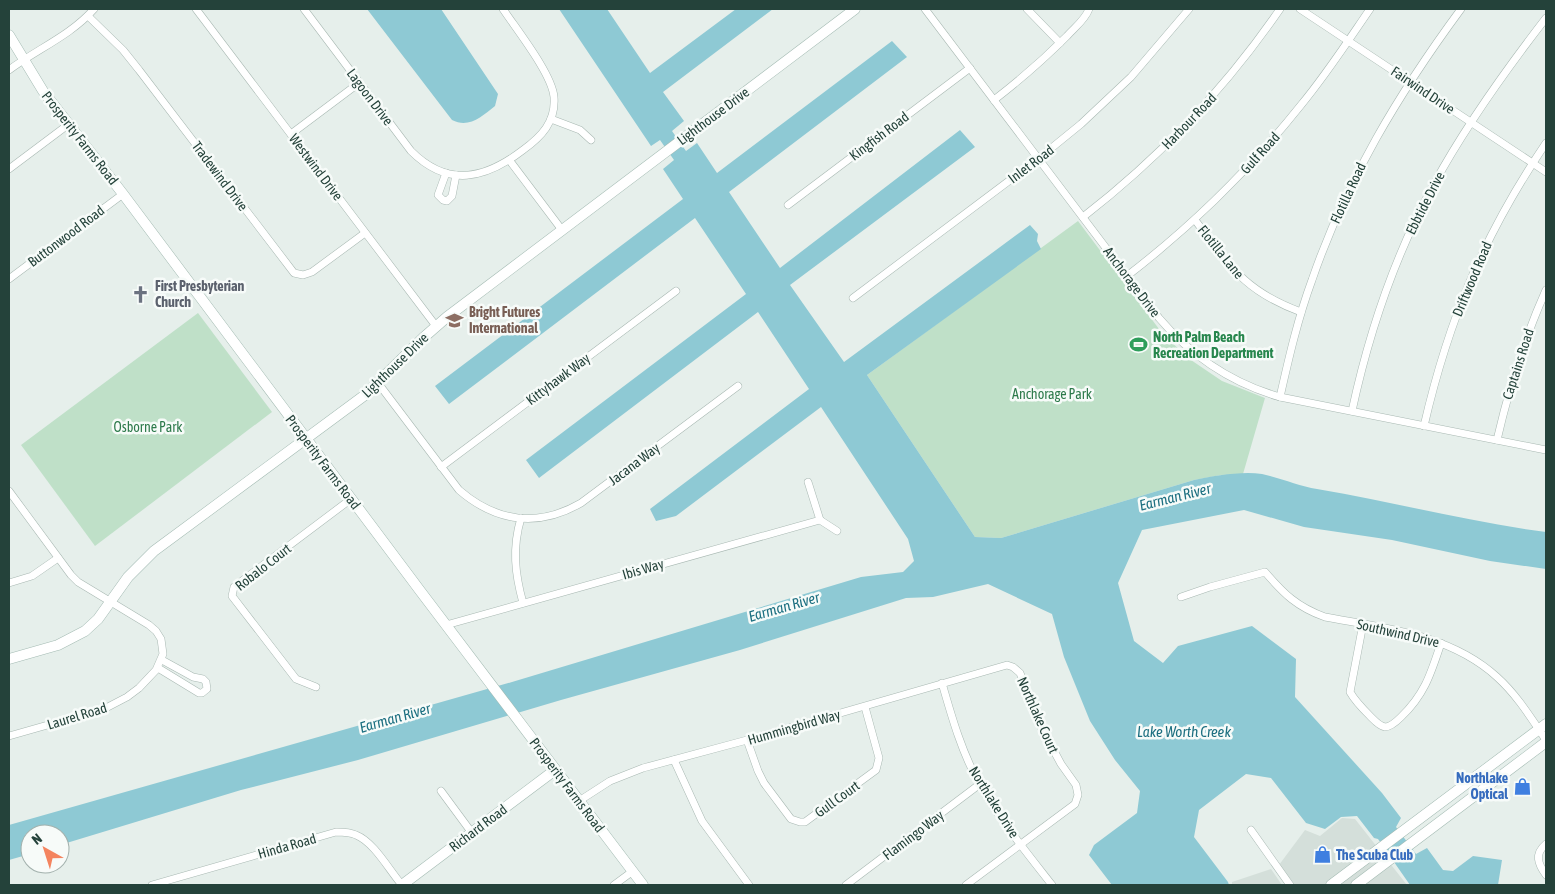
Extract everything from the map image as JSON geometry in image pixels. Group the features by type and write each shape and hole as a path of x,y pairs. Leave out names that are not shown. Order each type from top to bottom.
{"street":[{"path":"9,70 60,39 94,9"},
{"name":"Westwind Drive","path":"196,9 436,326"},
{"name":"Lagoon Drive","path":"304,9 411,151 427,164 446,173 456,175 481,174 500,166 536,140 551,119"},
{"path":"503,9 550,81 554,98 551,119 580,130 591,140"},
{"name":"Lighthouse Drive","path":"9,660 58,645 78,636 98,619 128,577 154,551 305,438 347,409 378,383 436,326 855,9"},
{"name":"Anchorage Drive","path":"925,9 1171,332 1198,356 1228,376 1280,397 1546,450"},
{"path":"1027,9 1060,43"},
{"path":"994,100 1060,43 1082,21 1089,9"},
{"name":"Inlet Road","path":"853,298 1081,124 1131,76 1190,9"},
{"name":"Harbour Road","path":"1082,217 1138,172 1192,119 1242,62 1280,9"},
{"name":"Fairwind Drive","path":"1300,9 1546,172"},
{"name":"Gulf Road","path":"1127,276 1195,220 1232,184 1276,136 1302,104 1370,9"},
{"name":"Flotilla Road","path":"1280,397 1301,312 1326,242 1355,176 1410,81 1460,9"},
{"name":"Tradewind Drive","path":"88,16 117,44 139,70 294,273 303,276 312,272 365,233"},
{"name":"Ebbtide Drive","path":"1352,412 1376,319 1400,256 1434,185 1471,122 1546,18"},
{"name":"Prosperity Farms Road","path":"9,35 23,60 69,124 643,885"},
{"name":"Kingfish Road","path":"788,205 970,68"},
{"path":"291,134 359,83"},
{"path":"9,169 69,124"},
{"name":"Driftwood Road","path":"1424,426 1443,353 1465,291 1496,224 1546,143"},
{"path":"510,160 562,230"},
{"path":"446,173 438,195 447,201 452,196 456,175"},
{"name":"Buttonwood Road","path":"9,278 123,194"},
{"name":"Flotilla Lane","path":"1195,220 1225,261 1248,284 1270,299 1301,312"},
{"name":"Captains Road","path":"1497,440 1514,371 1546,290"},
{"name":"Kittyhawk Way","path":"440,467 676,291"},
{"path":"378,383 459,490 480,506 496,513 520,518 514,554 517,583 523,603"},
{"name":"Jacana Way","path":"520,518 551,516 581,503 738,386"},
{"path":"808,482 820,520 837,531"},
{"path":"9,492 78,582 156,631 163,644 162,660 193,677 203,679 206,682 207,689 199,693 158,668"},
{"name":"Robalo Court","path":"316,688 296,679 232,596 232,591 234,587 351,499"},
{"name":"Ibis Way","path":"446,625 820,520"},
{"path":"9,583 32,576 58,558"},
{"name":"Southwind Drive","path":"1181,597 1265,572 1284,593 1304,609 1325,617 1420,636 1441,642 1467,655 1494,674 1543,727 1546,741"},
{"path":"1363,624 1350,692 1356,702 1384,727 1398,721 1416,702 1430,677 1441,642"},
{"name":"Laurel Road","path":"9,736 114,705 139,688 158,668 162,660"},
{"name":"Hummingbird Way","path":"579,801 610,781 643,768 865,707 1002,666 1014,667"},
{"name":"Northlake Court","path":"1014,667 1020,674 1034,712 1050,745 1078,790 1075,804 1020,844"},
{"name":"Northlake Drive","path":"942,683 960,739 980,784 1020,844 1052,885"},
{"name":"Gull Court","path":"747,740 752,759 764,783 792,819 804,822 876,770 878,758 865,707"},
{"path":"1331,885 1543,727"},
{"path":"1356,885 1546,741"},
{"path":"674,760 693,806 702,822 749,885"},
{"name":"Richard Road","path":"402,885 555,770"},
{"name":"Flamingo Way","path":"846,885 980,784"},
{"path":"441,791 472,832"},
{"path":"1434,808 1444,820"},
{"path":"1250,830 1290,885"},
{"name":"Hinda Road","path":"152,885 336,832 348,832 367,841 402,885"},
{"path":"966,885 1020,844"},
{"path":"1546,844 1540,850 1538,858 1540,868 1546,875"},
{"path":"614,885 633,872"}],"shaded area":[{"path":"1342,818 1355,819 1407,885 1295,885 1279,865 1305,830 1320,836"},
{"path":"1271,869 1282,885 1232,885 1232,882"}],"green space":[{"name":"Anchorage Park","path":"1078,221 1162,333 1188,358 1222,381 1265,398 1243,474 1221,475 1194,480 1001,538 975,537 867,375"},
{"name":"Osborne Park","path":"198,313 272,412 95,546 21,445"}],"water":[{"path":"367,9 441,9 498,94 495,106 470,122 464,123 452,120"},
{"name":"Lake Worth Creek","path":"559,9 607,9 650,73 736,9 773,9 663,92 684,121 672,131 686,151 697,143 717,173 892,41 907,57 729,192 780,268 960,130 975,147 790,285 844,362 1030,225 1038,234 1037,241 1041,249 867,375 975,537 1001,538 1194,480 1245,473 1262,474 1310,488 1489,523 1546,532 1546,569 1490,561 1392,540 1304,527 1244,510 1142,530 1118,583 1134,641 1163,663 1178,646 1252,626 1296,659 1295,697 1382,793 1401,818 1396,827 1416,854 1427,848 1443,870 1453,871 1473,856 1502,860 1498,885 1410,885 1378,839 1374,838 1357,816 1341,817 1325,829 1306,823 1271,778 1246,774 1199,810 1194,837 1229,885 1112,885 1089,855 1094,845 1137,813 1140,791 1115,760 1090,721 1064,657 1052,614 988,584 933,597 906,598 740,650 358,760 241,790 70,842 70,824 20,824 20,857 9,860 9,825 512,682 861,577 903,572 914,561 908,539 821,407 676,516 656,521 650,509 809,389 758,312 539,478 526,460 746,294 695,218 449,404 435,386 683,199 663,169 674,160 660,140 651,146"}],"place":[{"name":"First Presbyterian Church","path":"141,294"},
{"name":"Bright Futures International","path":"455,320"},
{"name":"North Palm Beach Recreation Department","path":"1139,345"},
{"name":"Northlake Optical","path":"1522,786"},
{"name":"The Scuba Club","path":"1322,855"}],"water label":[{"name":"Earman River","path":"1175,497"},
{"name":"Earman River","path":"784,607"},
{"name":"Earman River","path":"395,718"}]}
